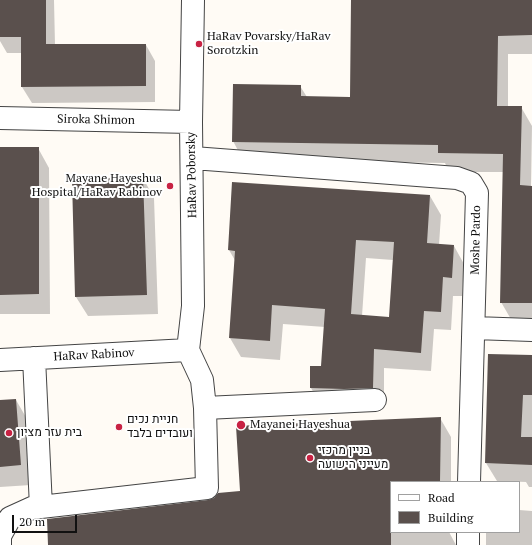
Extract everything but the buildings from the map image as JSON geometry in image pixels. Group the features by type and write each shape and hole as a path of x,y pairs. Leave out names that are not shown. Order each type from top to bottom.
{"street":[{"name":"HaRav Poborsky","path":"188,350 193,306 191,122 193,0"},
{"name":"Siroka Shimon","path":"0,118 191,122"},
{"name":"Moshe Pardo","path":"192,158 457,178 471,183 477,193 469,481"},
{"path":"474,328 532,330"},
{"path":"0,545 0,536 10,518 32,508 207,488 205,408 202,380 188,350"},
{"name":"HaRav Rabinov","path":"0,360 188,350"},
{"path":"34,358 41,507"},
{"path":"205,408 375,400"},
{"path":"468,533 468,545"}],"place":[{"name":"HaRav Povarsky/HaRav Sorotzkin","path":"199,44"},
{"name":"Mayane Hayeshua Hospital/HaRav Rabinov","path":"170,186"},
{"name":"Mayanei Hayeshua","path":"241,425"},
{"name":"חניית נכים ועובדים בלבד","path":"119,427"},
{"name":"בית עזר מציון","path":"9,433"},
{"name":"בניין מרכזי מעייני הישועה","path":"310,458"}]}
